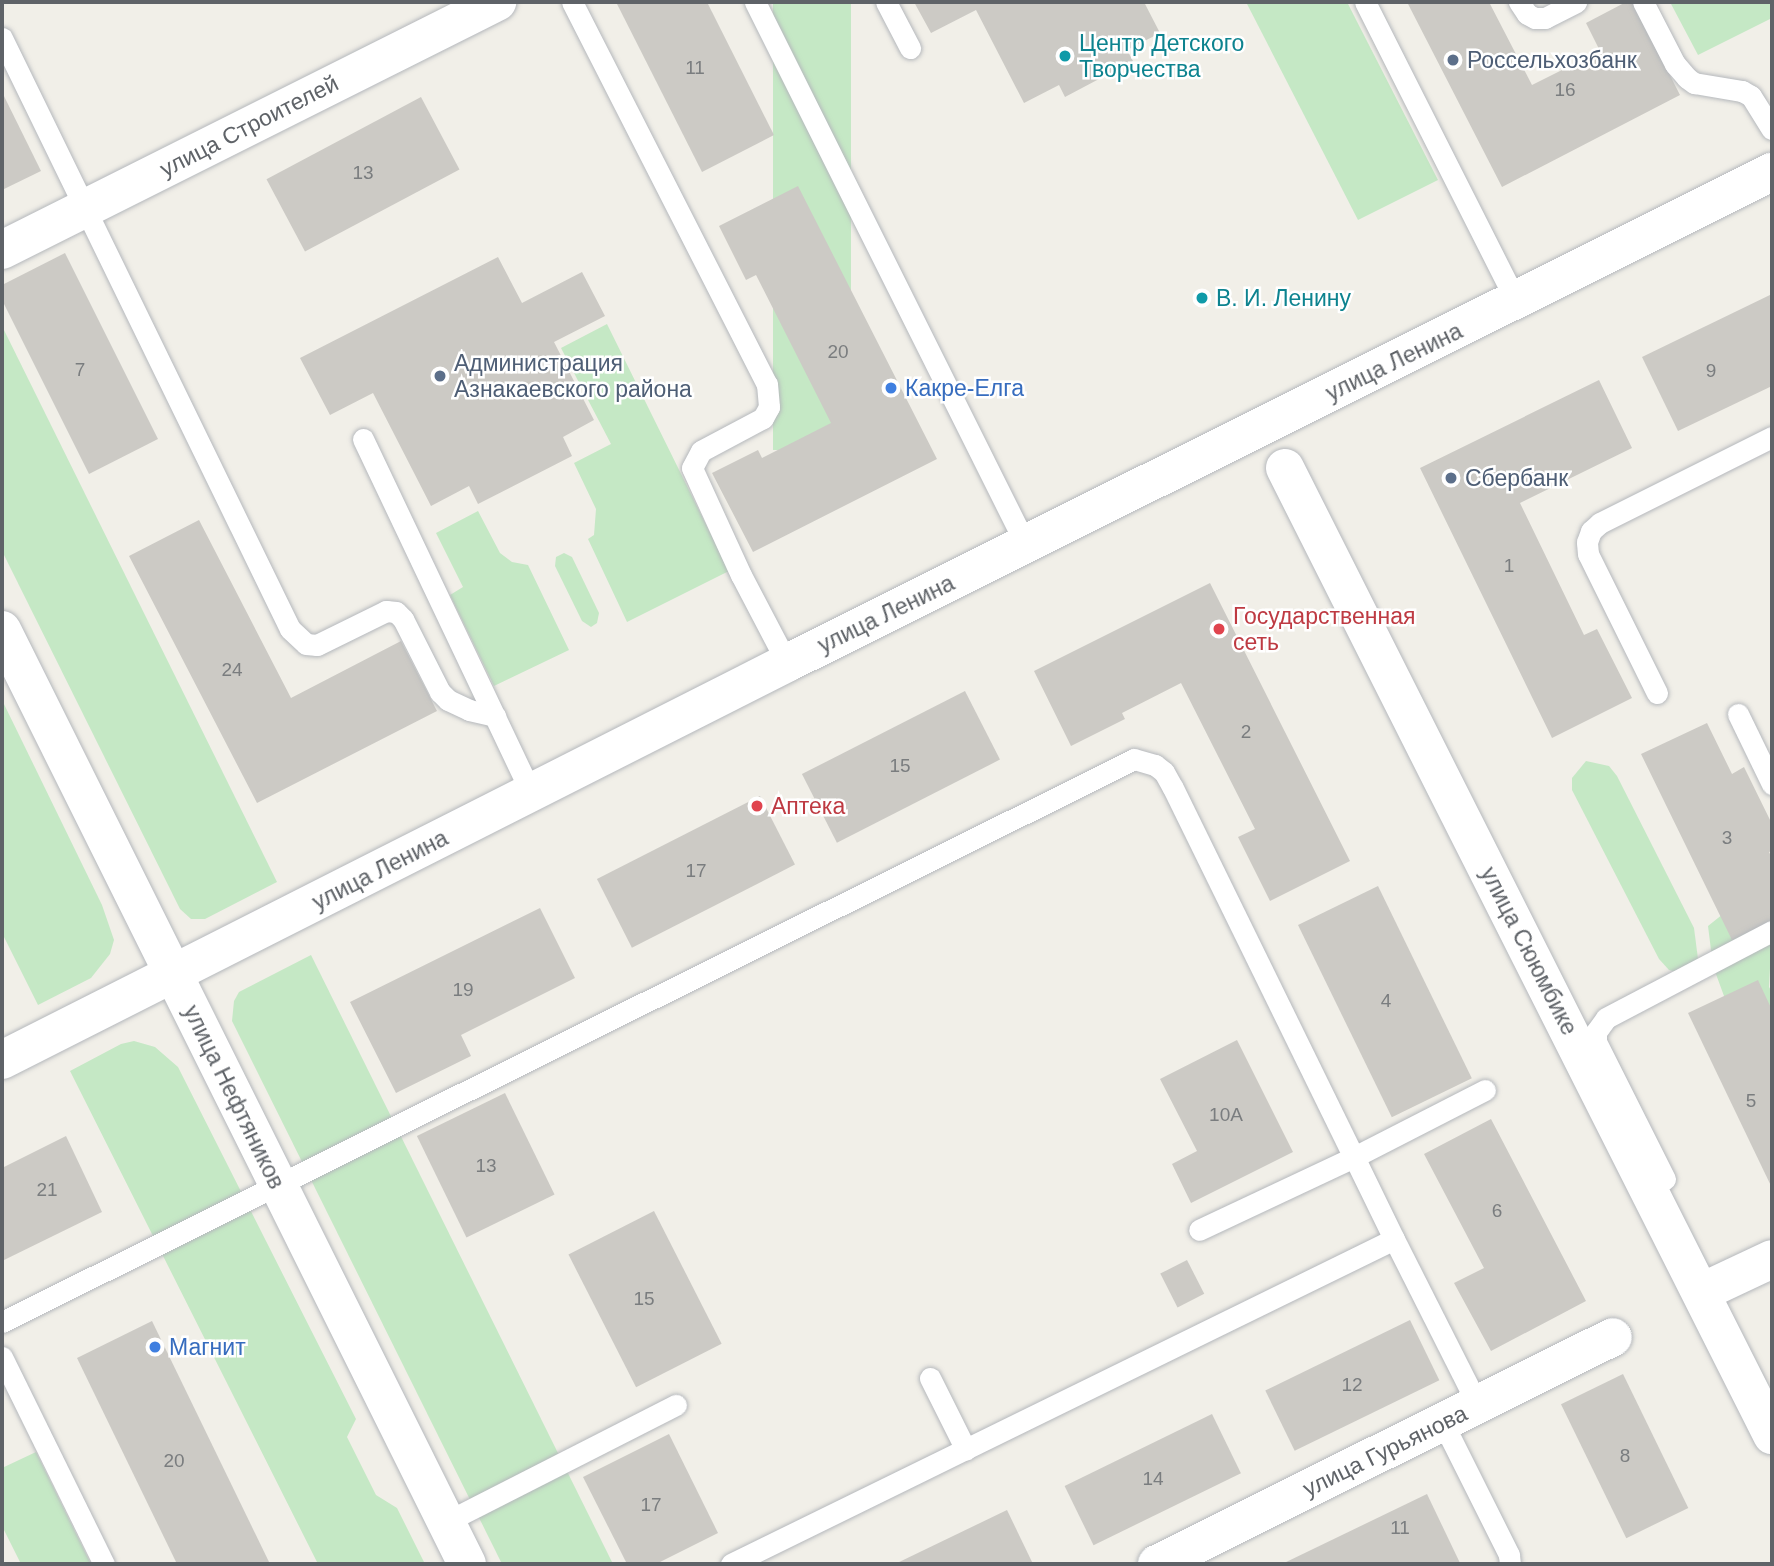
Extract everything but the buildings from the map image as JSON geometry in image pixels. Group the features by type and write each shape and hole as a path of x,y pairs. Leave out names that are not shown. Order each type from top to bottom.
{"street":[{"name":"улица Строителей","path":"2,250 497,2"},
{"name":"улица Ленина","path":"2,1060 787,663 1772,172"},
{"name":"улица Сююмбике","path":"1285,468 1710,1289 1772,1435"},
{"name":"улица Нефтяников","path":"2,630 467,1564"},
{"path":"1710,1289 1772,1259"},
{"name":"улица Гурьянова","path":"1157,1564 1613,1337"}],"lane":[{"path":"572,2 767,384 769,407 763,418 701,451 692,468 730,551 787,663"},
{"path":"754,2 1026,545"},
{"path":"886,2 910,48"},
{"path":"1365,2 1516,301"},
{"path":"1519,2 1527,14 1535,18 1545,18 1576,2"},
{"path":"1643,2 1675,64 1687,78 1701,85 1751,96 1772,129"},
{"path":"2,38 290,629 306,644 317,645 386,611 396,612 404,619 440,692 448,700 469,710 495,716"},
{"path":"1657,693 1588,554 1587,542 1591,531 1600,523 1772,437"},
{"path":"363,439 531,793"},
{"path":"1738,714 1772,784"},
{"path":"2,1322 1134,759 1155,765 1173,788 1478,1405"},
{"path":"1772,931 1606,1017 1595,1032 1596,1042 1710,1289 1772,1394"},
{"path":"1199,1230 1354,1157 1485,1090"},
{"path":"731,1564 1394,1239"},
{"path":"2,1357 104,1564"},
{"path":"930,1378 966,1450"},
{"path":"446,1522 676,1405"},
{"path":"1442,1422 1510,1564"}],"green space":[{"path":"773,2 851,2 851,450 773,450"},
{"path":"1246,2 1347,2 1438,180 1358,220"},
{"path":"1670,2 1772,2 1772,18 1698,55"},
{"path":"607,324 729,571 627,622 588,539 594,535 596,509 574,463 611,444 561,348"},
{"path":"2,326 277,882 205,919 191,919 180,909 2,551"},
{"path":"478,511 500,553 512,562 528,565 569,650 494,686 450,595 463,587 436,533"},
{"path":"564,553 572,557 599,613 597,623 591,627 582,621 555,566 556,557"},
{"path":"2,700 102,905 114,940 110,954 91,978 38,1005 2,933"},
{"path":"1586,761 1609,766 1617,776 1694,928 1698,959 1681,973 1669,970 1659,959 1572,790 1572,778"},
{"path":"1723,914 1772,930 1769,987 1772,992 1772,1038 1724,996 1713,966 1708,926"},
{"path":"311,955 613,1564 502,1564 232,1021 234,1001 239,992"},
{"path":"134,1041 155,1047 178,1067 356,1419 347,1437 376,1495 397,1508 425,1564 318,1564 70,1071 121,1044"},
{"path":"36,1452 91,1564 21,1564 2,1526 2,1468"}],"place":[{"name":"Центр Детского Творчества","path":"1065,56"},
{"name":"Россельхозбанк","path":"1453,60"},
{"name":"В. И. Ленину","path":"1202,298"},
{"name":"Администрация Азнакаевского района","path":"440,376"},
{"name":"Какре-Елга","path":"891,388"},
{"name":"Сбербанк","path":"1451,478"},
{"name":"Государственная сеть","path":"1219,629"},
{"name":"Аптека","path":"757,806"},
{"name":"Магнит","path":"155,1347"}]}
